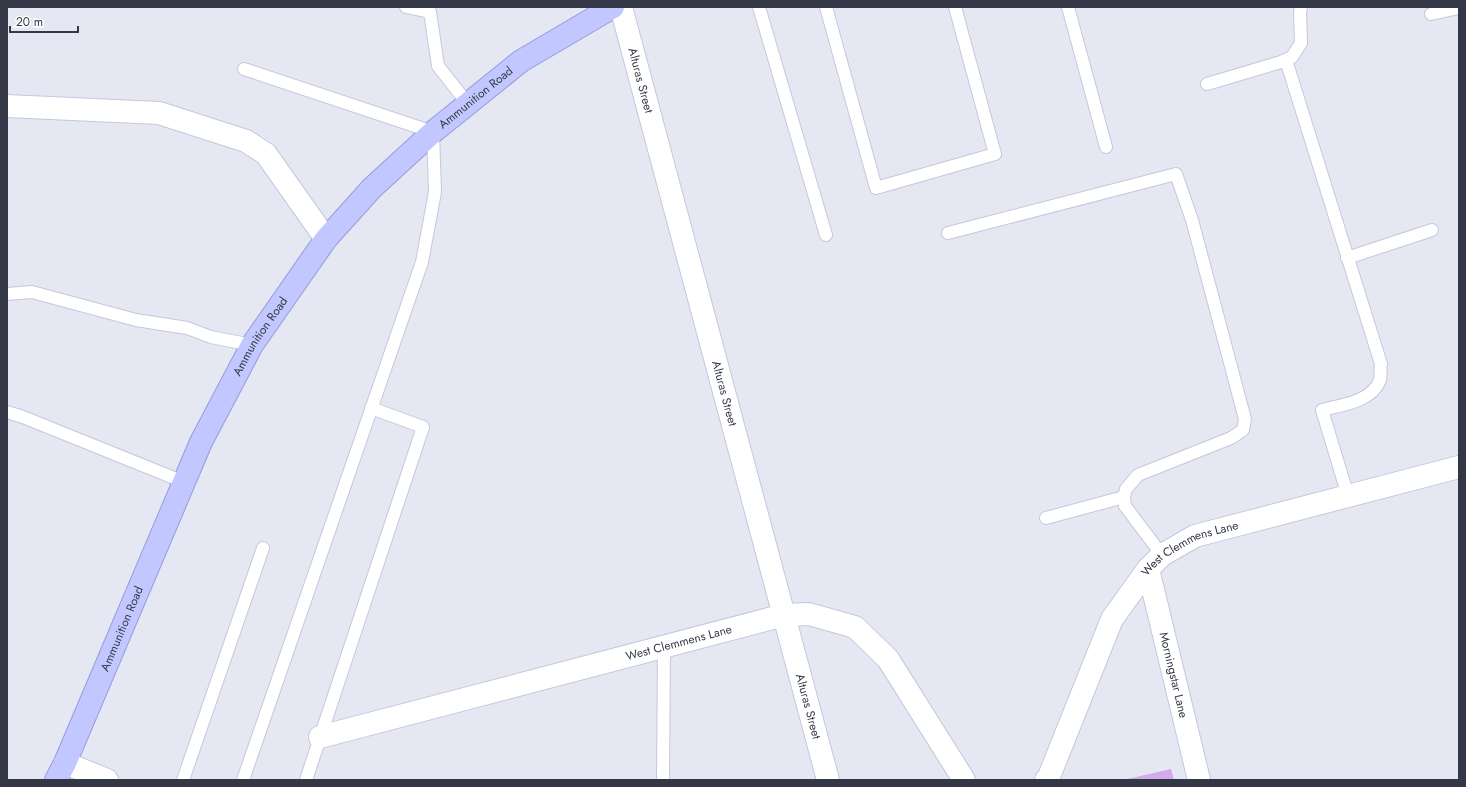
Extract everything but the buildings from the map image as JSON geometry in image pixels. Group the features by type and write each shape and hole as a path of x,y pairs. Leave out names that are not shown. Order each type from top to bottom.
{"main road":[{"name":"Ammunition Road","path":"60,772 201,442 252,345 326,239 372,188 433,132 520,61 613,7"}],"street":[{"name":"Alturas Street","path":"621,7 828,780"},
{"path":"7,106 159,113 246,140 266,154 326,239"},
{"name":"West Clemmens Lane","path":"1046,780 1048,779 1112,619 1155,562 1195,536 1459,467"},
{"name":"Morningstar Lane","path":"1155,562 1200,780"},
{"name":"West Clemmens Lane","path":"320,737 784,615 809,614 855,627 888,658 964,780"},
{"path":"60,772 107,780"}],"lane":[{"path":"406,7 430,12 438,66 468,104"},
{"path":"759,7 826,235"},
{"path":"826,7 876,188 996,154 955,7"},
{"path":"1068,7 1106,147"},
{"path":"1207,84 1292,57 1301,43 1301,7"},
{"path":"1431,14 1459,8"},
{"path":"1286,60 1380,364 1380,380 1373,390 1364,398 1322,410 1348,496"},
{"path":"243,780 422,262 435,192 433,132 244,69"},
{"path":"948,233 1176,174 1192,220 1245,419 1243,430 1231,438 1138,475 1126,489 1124,497 1125,506 1155,562"},
{"path":"1348,258 1432,230"},
{"path":"7,294 32,292 136,320 187,328 211,337 252,345"},
{"path":"306,780 423,426 371,408"},
{"path":"7,412 23,417 184,482"},
{"path":"1046,518 1124,497"},
{"path":"184,780 263,548"},
{"path":"664,646 664,780"}],"shaded area":[{"path":"1171,769 1174,780 1123,780"}]}
